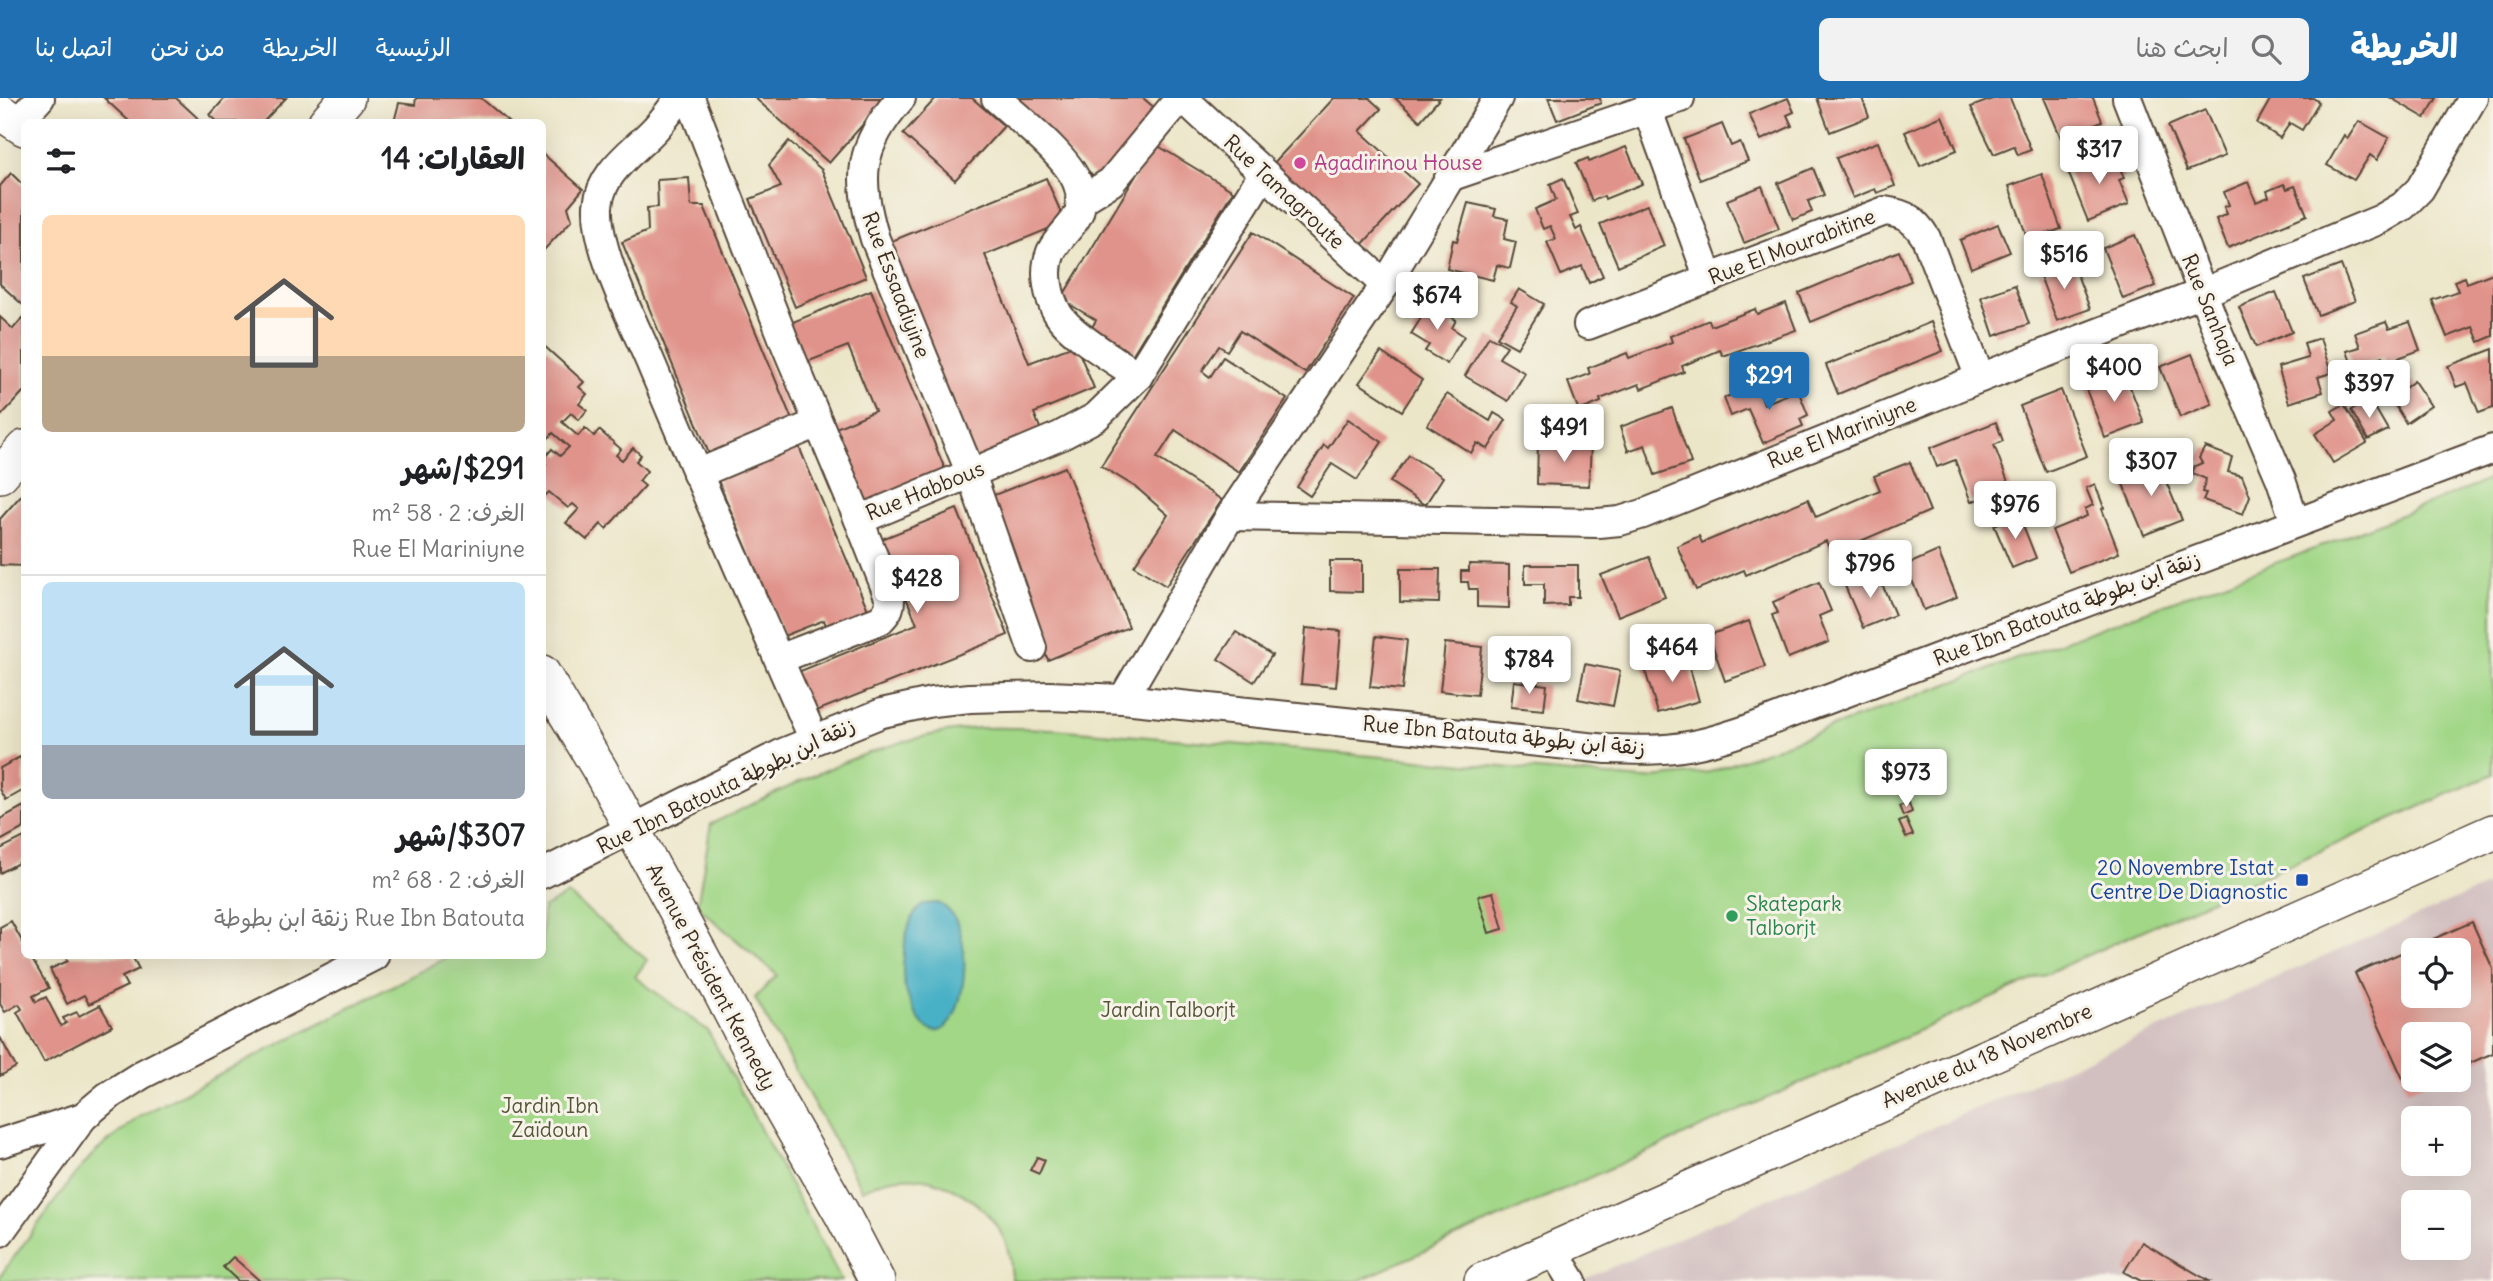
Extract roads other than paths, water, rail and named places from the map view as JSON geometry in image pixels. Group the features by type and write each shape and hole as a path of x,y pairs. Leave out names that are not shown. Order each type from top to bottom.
{"street":[{"path":"329,119 347,98"},
{"path":"680,98 653,131 622,157 601,194 598,207 607,257 696,474 814,740"},
{"name":"Rue Habbous","path":"690,98 818,424 859,520 1084,425 1096,417 1138,376 1264,174"},
{"name":"Rue Essaadiyine","path":"901,98 881,120 866,157 863,184 865,206 875,239 971,474 1032,648"},
{"path":"996,98 1069,167 1078,184 1080,211 1076,222 1052,251 1047,267 1049,291 1058,315 1077,333 1138,376"},
{"path":"1080,201 1111,182 1181,98"},
{"name":"Rue Tamagroute","path":"1181,98 1385,285"},
{"path":"1123,699 1230,516 1385,285 1498,98"},
{"path":"1452,176 1680,98"},
{"name":"Rue El Mariniyne","path":"1230,516 1584,523 1620,521 2203,293 2381,219 2403,206 2420,189 2473,98"},
{"name":"Rue Sanhaja","path":"2131,99 2203,293 2281,480 2295,522"},
{"path":"1648,111 1709,279"},
{"name":"Rue El Mourabitine","path":"1588,326 1885,211 1909,217 1926,238 1980,378"},
{"path":"696,474 818,424"},
{"name":"Rue Ibn Batouta زنقة ابن بطوطة","path":"546,872 785,752 882,713 932,702 1049,696 1123,699 1607,749 1650,751 1689,746 1826,700 2493,449"},
{"path":"0,475 21,451"},
{"path":"779,659 880,620 886,614 890,607 890,598 859,520"},
{"name":"Avenue Président Kennedy","path":"546,680 632,830 877,1281"},
{"name":"Avenue du 18 Novembre","path":"1482,1281 2493,832"},
{"path":"0,1232 83,1118 108,1096 143,1074 368,959"},
{"path":"0,1143 83,1118"},
{"path":"1553,1250 1572,1281"}],"water":[{"path":"938,903 953,917 962,938 964,964 962,990 955,1013 945,1028 933,1031 919,1019 913,1008 905,988 903,968 907,933 912,917 923,904"}],"place":[{"name":"Agadirinou House","path":"1300,163"},
{"name":"20 Novembre Istat - Centre De Diagnostic","path":"2302,880"},
{"name":"Skatepark Talborjt","path":"1732,916"}],"park label":[{"name":"Jardin Talborjt","path":"1168,1010"},
{"name":"Jardin Ibn Zaïdoun","path":"550,1118"}]}
